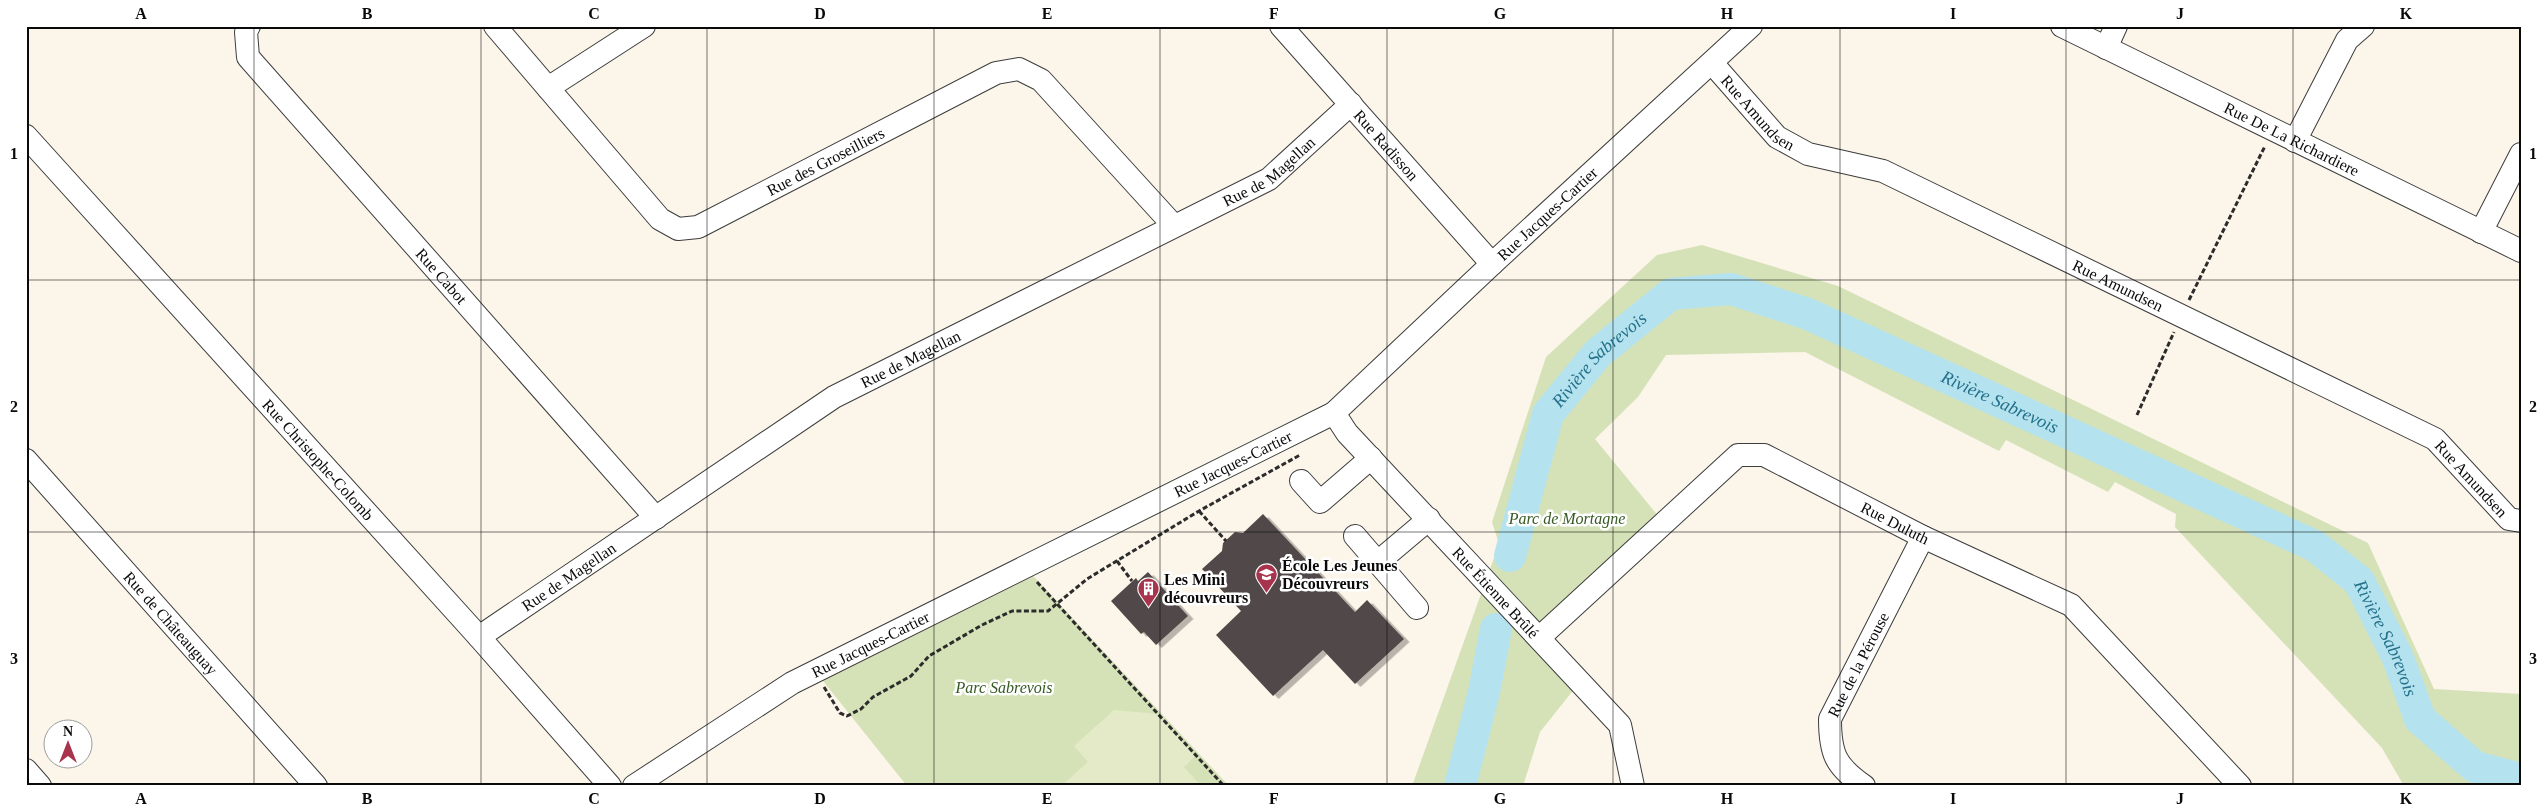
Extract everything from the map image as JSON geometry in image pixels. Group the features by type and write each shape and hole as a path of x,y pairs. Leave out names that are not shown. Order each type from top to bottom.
{"street":[{"name":"Rue Cabot","path":"249,26 246,32 248,57 656,518"},
{"name":"Rue des Groseilliers","path":"495,26 660,220 678,229 698,227 996,73 1019,69 1041,80 1174,226"},
{"path":"548,88 644,26"},
{"name":"Rue Radisson","path":"1281,26 1492,264"},
{"name":"Rue Jacques-Cartier","path":"634,786 792,683 1334,413 1492,264 1751,26"},
{"name":"Rue De La Richardiere","path":"2062,26 2521,252"},
{"path":"2106,48 2116,26"},
{"path":"2295,141 2347,40 2363,26"},
{"name":"Rue Amundsen","path":"1712,63 1777,137 1808,154 1883,171 2434,439 2510,519 2521,521"},
{"name":"Rue de Magellan","path":"479,637 834,397 1269,178 1351,104"},
{"name":"Rue Christophe-Colomb","path":"26,136 479,637 610,786"},
{"path":"2481,232 2521,154"},
{"name":"Rue Étienne Brûlé","path":"1334,413 1348,433 1620,725 1633,786"},
{"name":"Rue Duluth","path":"1539,638 1738,455 1764,455 1923,537 2071,604 2240,786"},
{"path":"1301,481 1320,502 1371,458"},
{"name":"Rue de Châteauguay","path":"26,460 316,786"},
{"path":"1378,562 1429,519"},
{"path":"1355,536 1417,608"},
{"name":"Rue de la Pérouse","path":"1864,786 1844,772 1830,744 1830,719 1923,537"},
{"path":"26,770 40,786"}],"path":[{"path":"2137,415 2181,316 2273,130"},
{"path":"815,671 840,713 846,716 860,709 873,697 911,676 929,656 982,625 1012,611 1048,611 1087,579 1199,511 1265,476 1304,452"},
{"path":"1199,511 1226,540"},
{"path":"1117,561 1132,581"},
{"path":"1024,566 1224,786"}],"green space":[{"name":"Parc de Mortagne","path":"1702,245 1838,286 2368,543 2434,689 2521,694 2521,786 2404,786 2382,748 2175,527 2176,514 2115,482 2108,492 2006,440 1999,451 1805,352 1666,355 1638,397 1595,439 1664,523 1539,637 1579,683 1540,732 1523,786 1412,786 1499,544 1492,522 1546,357 1657,255"},
{"name":"Parc Sabrevois","path":"1024,566 1229,786 907,786 815,671"},
{"path":"1114,710 1157,714 1195,756 1184,767 1201,786 1061,786 1088,762 1074,746"}],"building":[{"path":"1263,514 1355,612 1367,600 1404,639 1355,684 1323,650 1273,696 1216,635 1241,611 1202,569 1222,551 1223,543 1235,532 1243,533"},
{"name":"Les Mini découvreurs","path":"1148,572 1188,616 1156,645 1144,632 1141,634 1111,601 1136,578 1138,581"}],"waterway":[{"name":"Rivière Sabrevois","path":"1510,556 1548,414 1598,353 1671,294 1731,289 1808,314 2315,546 2359,581 2398,658 2420,719 2475,767 2521,779"},
{"name":"Rivière Sabrevois","path":"1460,786 1484,692 1496,629"}],"place":[{"name":"École Les Jeunes Découvreurs","path":"1266,593"},
{"name":"Les Mini découvreurs","path":"1148,607"}]}
